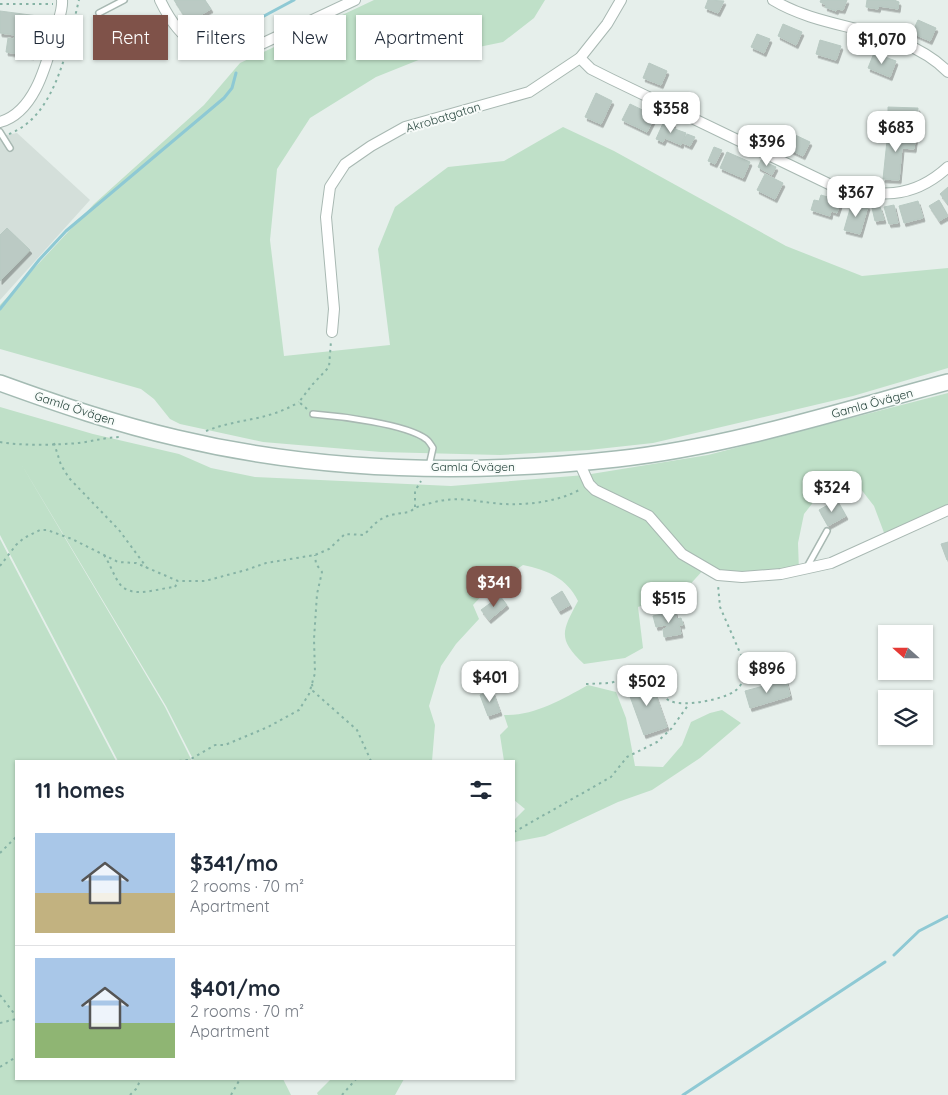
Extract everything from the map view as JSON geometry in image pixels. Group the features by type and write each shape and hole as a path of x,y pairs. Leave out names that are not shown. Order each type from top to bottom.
{"main road":[{"name":"Gamla Övägen","path":"0,384 78,411 177,438 273,456 354,464 493,468 618,459 688,448 802,422 948,382"}],"street":[{"path":"160,0 172,23 185,38 206,50 222,52 255,47 355,0"},
{"name":"Akrobatgatan","path":"332,332 334,309 326,217 330,187 345,164 371,146 405,127 529,92 580,58 607,24 621,0"},
{"path":"773,0 799,12 912,47 940,64 948,72"},
{"path":"0,122 7,120 22,109 34,89 44,69 62,1"},
{"path":"580,58 591,69 833,186 863,193 888,193 918,189 934,180 948,167"},
{"path":"579,462 589,484 595,490 649,516 682,554 718,575 742,577 806,570 831,563 948,510"}],"lane":[{"path":"99,13 124,0"},
{"path":"0,132 10,148"},
{"path":"313,414 380,424 417,434 427,439 433,448 429,466"},
{"path":"806,570 827,531"}],"path":[{"path":"0,4 79,0"},
{"path":"201,433 223,424 247,422 282,412 299,402 329,367 332,332"},
{"path":"299,402 313,414"},
{"path":"0,442 14,445 78,443 106,437 124,438"},
{"path":"54,443 61,465 69,478 119,530 148,569"},
{"path":"415,507 415,491 429,466"},
{"path":"0,566 16,545 40,530 72,539 118,562 136,563 178,581 205,581 266,563 315,555 329,549 345,534 364,535 378,519 388,514 410,512 415,507 449,498 502,504 544,501 571,495 589,484"},
{"path":"102,554 112,566 120,584 135,593 175,587 178,581"},
{"path":"189,760 215,745 225,745 268,727 299,710 309,694 314,673 313,649 317,594 322,572 316,564 315,555"},
{"path":"586,684 610,683 650,672 658,688 670,700 689,704 713,699 734,691 747,675 745,664 720,607 718,575"},
{"path":"312,681 314,691 357,730 371,760"},
{"path":"515,831 611,777 628,757 656,742 671,729 689,704"},
{"path":"0,853 15,838"},
{"path":"0,995 15,1016"},
{"path":"0,1004 3,1000"},
{"path":"0,1023 15,1017"},
{"path":"0,1067 15,1058"},
{"path":"130,1095 140,1080"},
{"path":"232,1095 240,1080"},
{"path":"342,1095 355,1080"}],"shaded area":[{"path":"17,133 90,200 0,300 0,136"}],"green space":[{"path":"374,0 545,0 534,18 503,42 482,46 482,15 356,15 356,60 418,60 376,77 310,118 277,169 270,240 284,356 390,345 378,249 395,207 448,167 504,161 563,127 614,151 786,246 862,276 948,268 948,368 853,396 653,443 589,450 500,455 381,452 263,442 180,424 170,419 154,399 141,389 0,349 0,305 94,204 204,105 240,63 246,60 264,60 264,52 274,47 274,60 346,60 346,15 342,15"},
{"path":"948,393 948,510 886,538 874,506 853,479 829,482 804,514 798,543 799,571 742,577 706,567 684,591 638,607 643,648 625,658 584,664 569,648 566,641 566,628 578,601 568,586 555,576 523,565 488,589 473,605 479,619 456,644 441,666 429,706 435,725 432,760 193,760 166,706 20,462 165,707 192,760 117,760 0,535 0,407 93,434 179,454 211,468 255,477 451,486 585,475 708,455"},
{"path":"0,539 115,760 15,760 15,1080 284,1080 291,1095 0,1095"},
{"path":"588,685 616,692 626,718 635,766 663,767 682,745 691,722 710,713 722,710 741,723 700,758 652,790 618,802 545,836 515,842 515,819 525,809 515,801 515,760 504,760 500,735 508,727 504,715 526,713 557,701"},
{"path":"330,1080 403,1080 395,1095 318,1095 317,1093"}],"building":[{"path":"174,0 205,0 211,9 200,15 184,15"},
{"path":"708,0 724,1 718,13 705,8"},
{"path":"821,0 847,0 843,10 837,9 836,11 825,7 826,5 820,2"},
{"path":"867,0 894,0 899,2 898,9 879,6 878,9 866,7"},
{"path":"0,11 30,15 15,15 15,35 0,33"},
{"path":"918,20 936,28 930,41 912,33"},
{"path":"783,24 802,32 796,45 778,36"},
{"path":"757,34 770,39 764,53 751,47"},
{"path":"15,35 15,53 6,52 8,38 14,39"},
{"path":"820,40 841,46 836,60 816,54"},
{"path":"874,53 896,61 890,77 868,68"},
{"path":"649,63 667,71 661,85 643,78"},
{"path":"596,93 612,101 601,124 585,117"},
{"path":"630,104 655,116 647,132 622,120"},
{"path":"888,107 918,108 917,121 888,119"},
{"path":"664,121 674,124 672,128 686,133 681,145 665,138 663,142 656,139"},
{"path":"779,126 792,131 785,145 773,140"},
{"path":"888,131 916,134 914,149 902,148 899,180 883,179"},
{"path":"791,133 810,142 803,156 784,147"},
{"path":"687,134 695,137 690,146 683,143"},
{"path":"714,147 722,150 715,164 708,161"},
{"path":"727,152 750,162 743,178 720,168"},
{"path":"761,160 776,167 772,175 758,167"},
{"path":"765,174 783,183 775,199 757,190"},
{"path":"948,187 948,204 940,194"},
{"path":"821,195 841,201 837,213 831,211 830,216 811,210 814,200 819,201"},
{"path":"939,200 948,216 939,221 929,206"},
{"path":"918,201 923,218 904,223 899,206"},
{"path":"852,202 868,206 860,234 844,230"},
{"path":"894,205 898,223 889,224 884,207"},
{"path":"880,207 884,220 875,221 872,208"},
{"path":"7,228 30,250 0,281 0,235"},
{"path":"837,500 846,516 828,526 819,510"},
{"path":"948,542 948,560 947,560 941,544"},
{"path":"562,591 570,605 559,611 551,598"},
{"path":"500,596 507,605 489,620 481,610"},
{"path":"675,611 676,619 681,618 683,625 679,625 681,634 664,637 663,629 667,628 666,625 656,627 653,616"},
{"path":"650,679 667,727 644,735 627,688"},
{"path":"786,680 790,696 750,708 745,691"},
{"path":"492,690 500,712 488,716 480,695"}],"waterway":[{"path":"264,16 294,0"},
{"path":"0,309 39,260 66,231 224,98 232,88 236,73"},
{"path":"894,955 919,931 948,916"},
{"path":"683,1095 885,962"}]}
